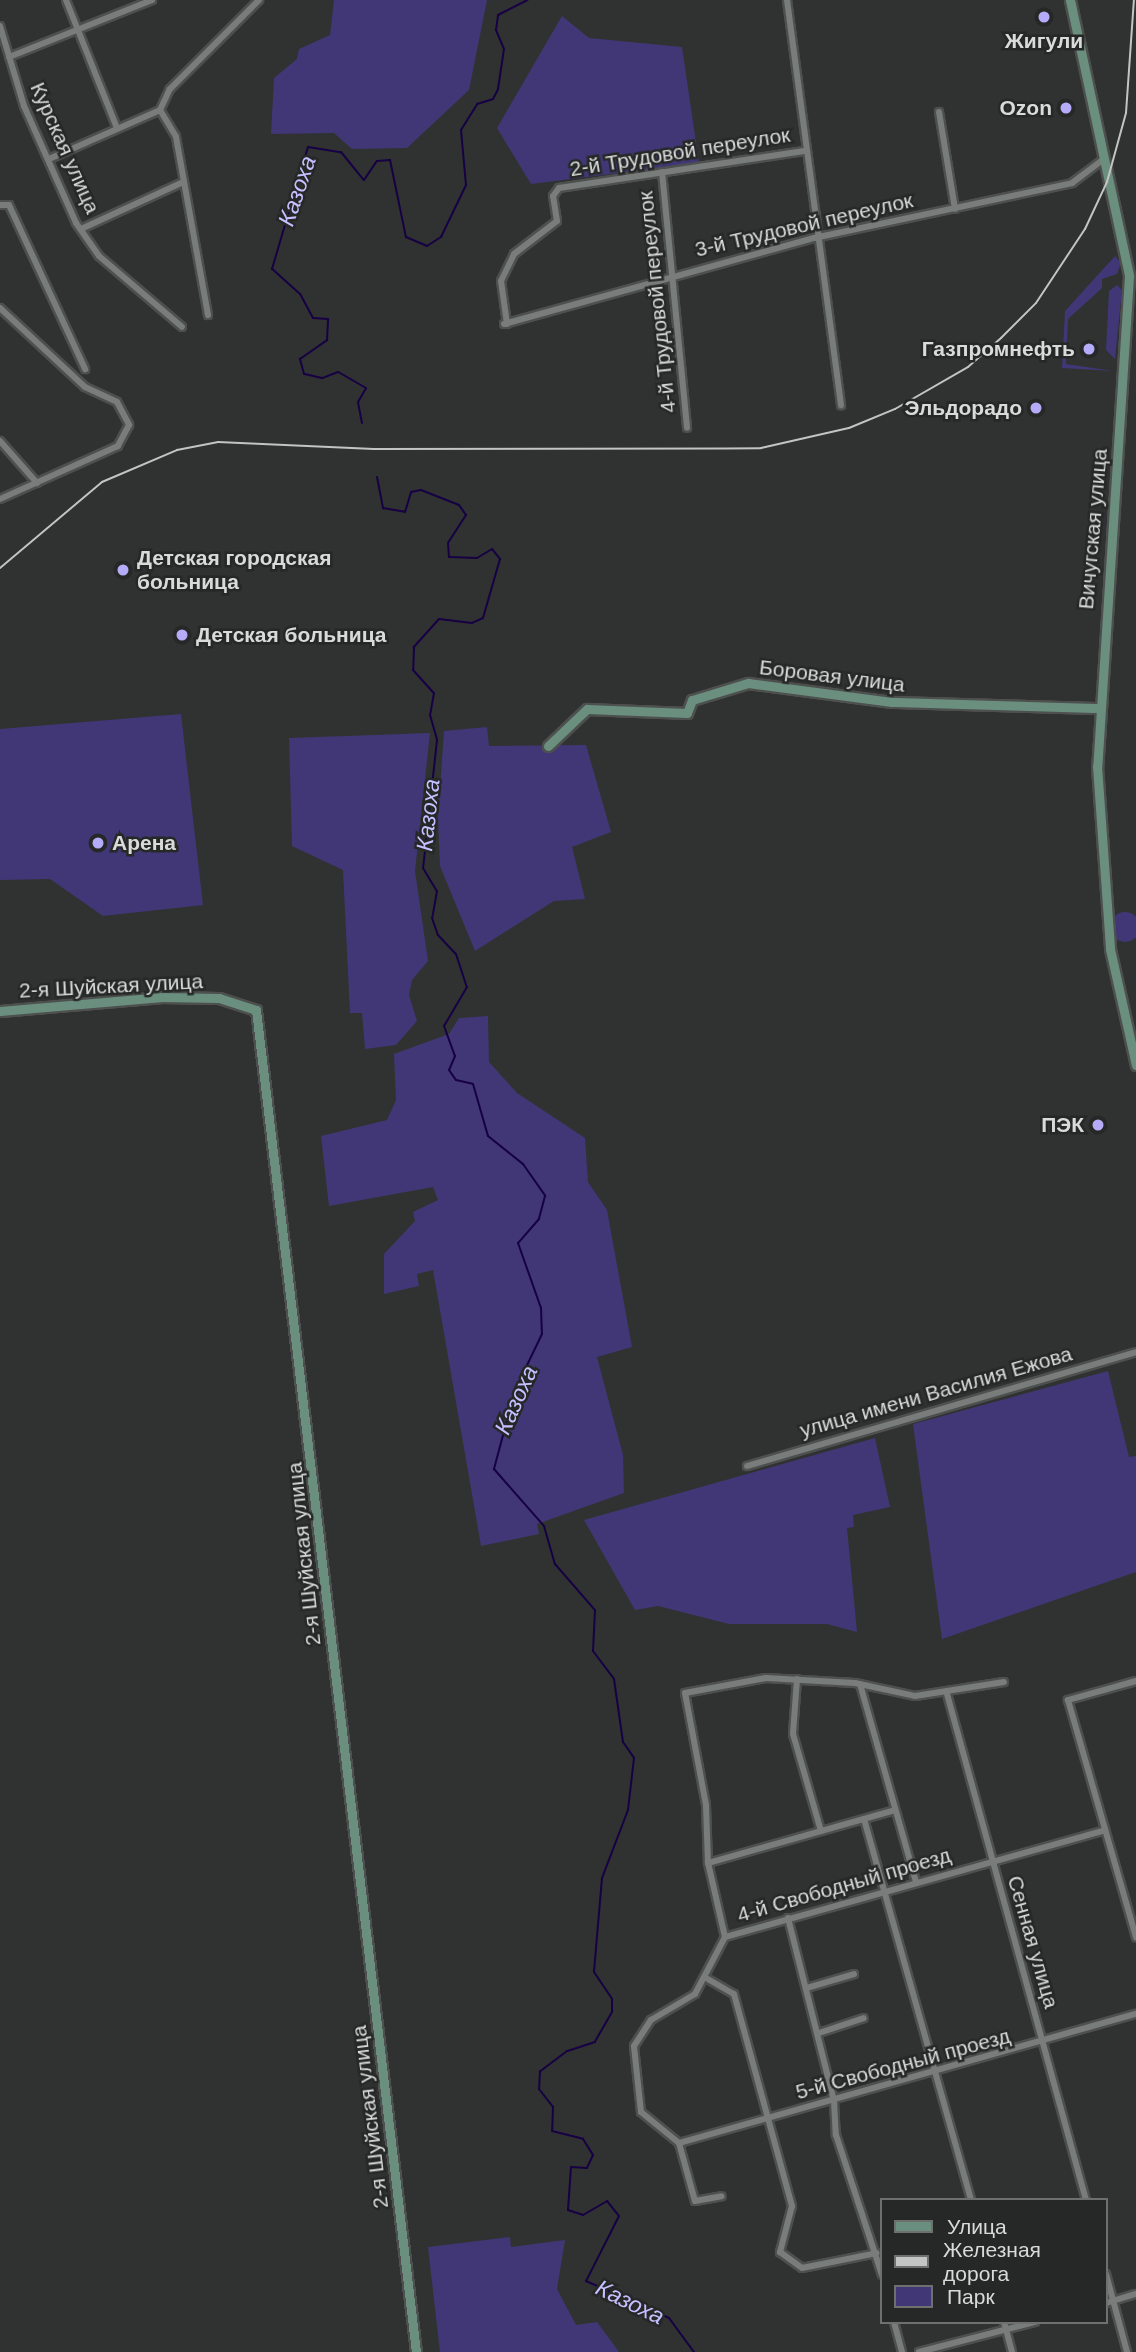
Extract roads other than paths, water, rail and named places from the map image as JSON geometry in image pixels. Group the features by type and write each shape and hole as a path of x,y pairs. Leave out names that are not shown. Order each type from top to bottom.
{"street":[{"path":"66,0 117,128"},
{"path":"9,57 152,0"},
{"path":"49,159 160,110 170,89 258,0"},
{"path":"787,0 814,238 841,405"},
{"name":"Вичугская улица","path":"1070,0 1123,240 1128,308 1098,708 1110,949 1136,1065"},
{"name":"Курская улица","path":"0,26 9,57 49,159 81,229 99,256 182,327"},
{"path":"160,110 176,137 208,315"},
{"path":"939,112 955,209"},
{"name":"2-й Трудовой переулок","path":"505,324 501,281 514,254 557,221 555,191 804,151"},
{"name":"3-й Трудовой переулок","path":"505,324 672,274 814,238 1072,183 1106,157"},
{"name":"4-й Трудовой переулок","path":"662,172 687,428"},
{"path":"81,229 183,182"},
{"path":"0,205 9,205 85,369"},
{"path":"1123,240 1136,249"},
{"path":"0,308 85,387 122,408 129,425 118,446 0,499"},
{"path":"0,441 37,483"},
{"name":"Боровая улица","path":"548,746 587,709 687,713 692,701 748,683 892,702 1098,708"},
{"name":"2-я Шуйская улица","path":"0,1011 162,997 219,998 256,1010 416,2352"},
{"name":"улица имени Василия Ежова","path":"747,1466 1136,1352"},
{"path":"797,1679 793,1734 821,1831"},
{"path":"725,1937 708,1863 706,1805 682,1704 690,1690 797,1679 860,1684 907,1695 947,1694 1004,1682"},
{"path":"1136,1681 1068,1700 1136,1937"},
{"path":"860,1684 916,1882"},
{"name":"Сенная улица","path":"947,1694 1085,2198"},
{"path":"708,1863 895,1810"},
{"path":"864,1819 970,2198"},
{"name":"4-й Свободный проезд","path":"679,2143 641,2112 634,2046 651,2020 683,2005 706,1978 725,1937 1105,1830"},
{"path":"788,1918 834,2101 836,2135 880,2267"},
{"path":"807,1988 854,1974"},
{"path":"706,1978 734,1994 792,2206 780,2252 802,2268 877,2253"},
{"name":"5-й Свободный проезд","path":"679,2143 936,2074 1136,2014"},
{"path":"818,2033 864,2018"},
{"path":"679,2143 695,2201 722,2196"},
{"path":"1127,2352 1110,2302 1136,2294"},
{"path":"895,2324 902,2352"},
{"path":"1004,2324 1012,2352"},
{"path":"919,2352 1028,2324"}],"waterway":[{"name":"Казоха","path":"362,423 358,402 366,388 338,372 322,378 304,374 300,359 327,340 328,319 313,318 300,294 272,269 308,147 341,152 364,180 377,161 390,160 406,237 427,246 441,237 466,185 461,130 477,104 493,99 498,89 504,49 496,30 498,15 527,0"},
{"name":"Казоха","path":"377,477 383,508 405,512 411,492 421,490 459,505 466,515 448,543 449,557 477,558 492,549 500,559 483,618 472,623 439,619 414,647 413,670 434,693 430,715 437,740 423,868 437,891 432,918 438,935 456,954 467,987 444,1026 455,1056 449,1070 456,1080 473,1084 488,1136 523,1164 545,1196 539,1219 518,1243 541,1308 542,1334 515,1390 494,1469 544,1526 555,1564 595,1610 593,1651 614,1679 623,1742 634,1758 628,1810 602,1878 594,1972 612,1999 612,2012 595,2042 567,2051 540,2071 539,2089 553,2107 552,2131 583,2139 593,2155 587,2168 571,2167 568,2210 583,2215 607,2201 619,2216 586,2281 669,2318 694,2352"}],"railway":[{"path":"0,568 102,482 177,450 218,442 374,449 761,448 849,428 895,409 968,367 1001,338 1036,303 1085,229 1107,182 1126,113 1134,0"}],"place":[{"name":"Жигули","path":"1044,17"},
{"name":"Ozon","path":"1066,108"},
{"name":"Газпромнефть","path":"1089,349"},
{"name":"Эльдорадо","path":"1036,408"},
{"name":"Детская городская больница","path":"123,570"},
{"name":"Детская больница","path":"182,635"},
{"name":"Арена","path":"98,843"},
{"name":"ПЭК","path":"1098,1125"}]}
